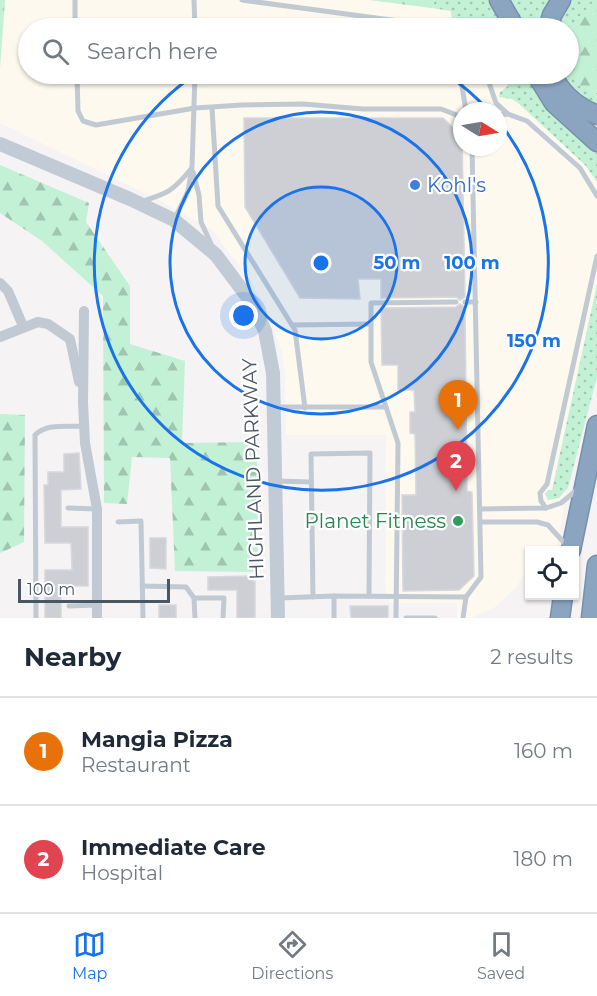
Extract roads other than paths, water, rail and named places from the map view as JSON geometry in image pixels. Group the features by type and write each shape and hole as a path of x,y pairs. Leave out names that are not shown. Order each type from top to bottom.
{"highway":[{"path":"499,0 509,18"},
{"path":"551,18 561,0"},
{"path":"542,84 554,103 597,142"},
{"path":"558,84 572,101 597,115"},
{"path":"572,546 597,425"},
{"path":"592,618 597,565"},
{"path":"560,618 562,600"},
{"path":"592,618 597,610"}],"street":[{"name":"HIGHLAND PARKWAY","path":"0,144 138,202 174,220 216,255 252,303 265,332 273,373 278,618"},
{"path":"0,283 8,291 23,326"},
{"path":"84,311 84,426 97,509 98,618"},
{"path":"0,337 38,322 48,324 70,339 83,403"}],"lane":[{"path":"75,0 75,18"},
{"path":"194,0 195,18"},
{"path":"242,0 376,18"},
{"path":"77,84 78,111 83,121 96,125 195,108 242,105 303,104 363,109 441,109 453,114"},
{"path":"174,220 188,191 192,167 195,84"},
{"path":"462,84 465,102"},
{"path":"489,84 496,103 508,114 526,122 580,168 597,196"},
{"path":"212,108 218,206 295,330 305,408"},
{"path":"464,616 466,597 481,577 472,156"},
{"path":"138,202 168,194 192,167"},
{"path":"192,167 199,195 201,222 216,255"},
{"path":"546,508 540,493 547,484 597,256"},
{"path":"396,618 398,443 371,362 371,303 456,302"},
{"path":"465,302 476,302"},
{"path":"292,325 371,324"},
{"path":"275,407 386,407"},
{"path":"36,618 35,435 40,430 48,428 84,426"},
{"path":"313,597 311,454 370,453 369,596"},
{"path":"275,481 311,482"},
{"path":"480,509 546,508 561,503 584,484"},
{"path":"68,508 97,509"},
{"path":"118,522 141,521 142,618"},
{"path":"481,522 537,522 548,525 567,546"},
{"path":"142,586 186,587 194,598 195,618"},
{"path":"334,596 334,618"},
{"path":"277,598 466,597"},
{"path":"194,598 224,598 223,618"},
{"path":"69,606 98,605"},
{"path":"406,618 435,618"}],"place":[{"name":"Kohl's","path":"415,185"},
{"name":"Mangia Pizza","path":"458,430"},
{"name":"Immediate Care","path":"456,491"},
{"name":"Planet Fitness","path":"458,521"}]}
